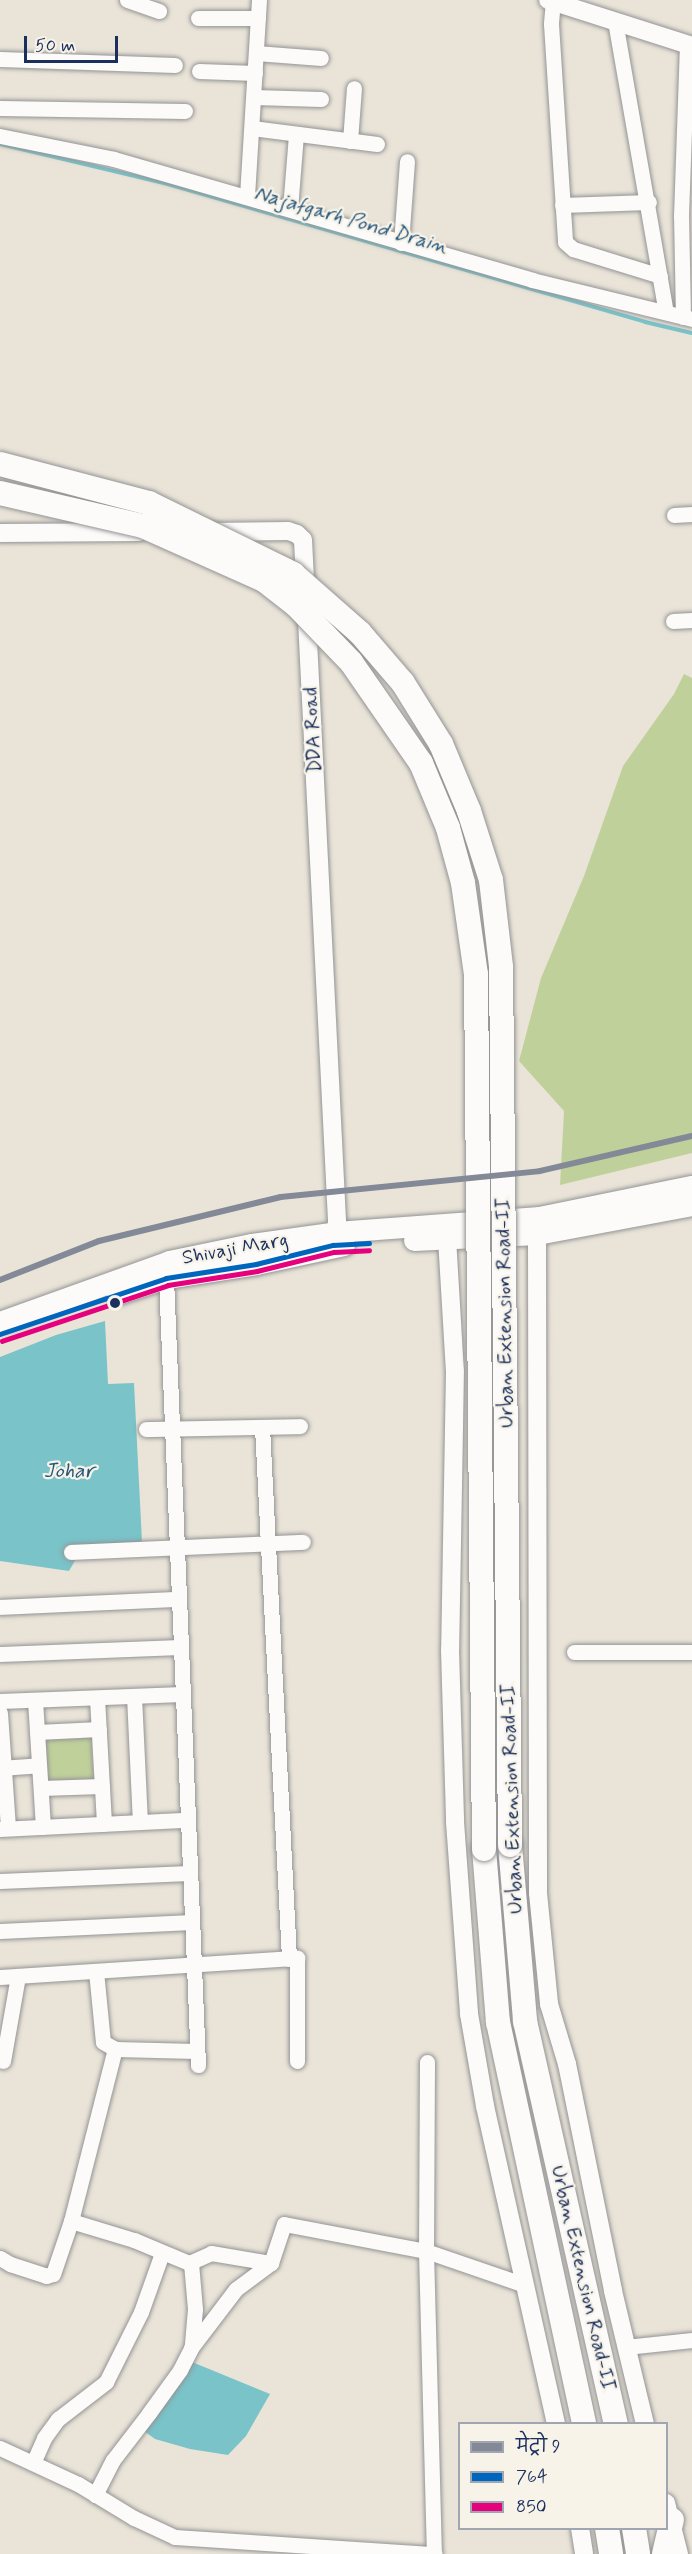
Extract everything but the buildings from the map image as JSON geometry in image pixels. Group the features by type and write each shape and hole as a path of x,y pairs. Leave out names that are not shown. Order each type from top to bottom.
{"highway":[{"name":"Urban Extension Road-II","path":"0,464 149,503 293,574 360,633 403,683 441,744 469,811 491,880 501,967 510,1845 525,2021 616,2422"},
{"name":"Urban Extension Road-II","path":"0,493 143,526 264,580 296,605 358,671 421,763 448,828 463,883 476,974 484,1849 498,2022 584,2422"},
{"path":"607,2530 611,2554"},
{"path":"634,2530 638,2554"},
{"path":"664,2554 667,2530"}],"main road":[{"name":"Shivaji Marg","path":"0,1322 169,1261 336,1228 539,1217 692,1186"},
{"name":"Shivaji Marg","path":"0,1334 166,1278 256,1264 333,1245 537,1234 692,1205"}],"street":[{"path":"127,0 159,11"},
{"path":"247,196 259,0"},
{"path":"0,136 114,159 532,280 688,318 689,45 552,1 551,24 562,206 567,246 660,276"},
{"path":"198,18 258,18"},
{"path":"615,21 649,202 666,312"},
{"path":"256,53 321,58"},
{"path":"0,59 175,64"},
{"path":"199,71 255,73"},
{"path":"350,141 354,88"},
{"path":"254,97 321,99"},
{"path":"0,108 184,111"},
{"path":"252,128 377,144"},
{"path":"290,209 296,134"},
{"path":"401,243 407,161"},
{"path":"562,206 649,202"},
{"path":"674,515 692,514"},
{"name":"DDA Road","path":"0,533 288,531 297,534 303,540 336,1228"},
{"path":"674,621 692,620"},
{"path":"537,1234 538,1893 549,2004 567,2064 626,2347 645,2422"},
{"path":"447,1238 455,1371 450,1650 455,1822 468,2003 485,2106 556,2422"},
{"path":"96,1971 103,2042 115,2049 197,2058 166,1278"},
{"path":"146,1429 300,1426"},
{"path":"262,1427 289,1959"},
{"path":"71,1552 303,1542"},
{"path":"0,1607 178,1599"},
{"path":"0,1654 180,1647"},
{"path":"574,1652 692,1652"},
{"path":"0,1701 182,1694"},
{"path":"134,1696 140,1822"},
{"path":"97,1698 104,1824"},
{"path":"36,1700 43,1827"},
{"path":"0,1713 4,1828 187,1820"},
{"path":"37,1732 99,1729"},
{"path":"2,1767 39,1765"},
{"path":"41,1788 102,1786"},
{"path":"0,1881 189,1873"},
{"path":"0,1931 192,1922"},
{"path":"0,1977 297,1958 297,2061"},
{"path":"3,2061 18,1976"},
{"path":"0,2258 16,2266 51,2276 71,2221 115,2049"},
{"path":"0,2448 78,2484 134,2518 175,2536 434,2554 426,2251 427,2062"},
{"path":"71,2221 134,2240 191,2263 211,2253 271,2263"},
{"path":"95,2495 113,2460 174,2378 191,2348 241,2284 271,2263 282,2226 286,2223 426,2251 525,2285"},
{"path":"33,2463 44,2438 57,2419 106,2382 141,2312 162,2253"},
{"path":"191,2263 195,2309 191,2348"},
{"path":"626,2347 692,2340"},
{"path":"669,2511 679,2554"},
{"path":"580,2530 584,2554"}],"green space":[{"path":"684,674 692,678 692,1153 560,1185 564,1111 519,1061 541,978 584,876 623,766 674,694"},
{"path":"91,1731 94,1782 44,1785 41,1734"}],"water":[{"name":"Johar","path":"105,1321 108,1384 134,1383 142,1542 84,1545 69,1571 0,1561 0,1357 56,1335"},
{"path":"192,2362 270,2394 246,2436 228,2455 190,2449 155,2439 144,2431"}],"waterway":[{"name":"Najafgarh Pond Drain","path":"0,144 168,184 645,322 692,333"}],"metro line":[{"name":"9","path":"0,1280 99,1241 281,1197 540,1171 692,1136"}],"transit line":[{"name":"764","path":"0,1334 166,1278 256,1264 333,1245 369,1243"},
{"name":"850","path":"2,1341 168,1285 257,1271 334,1252 369,1250"}]}
